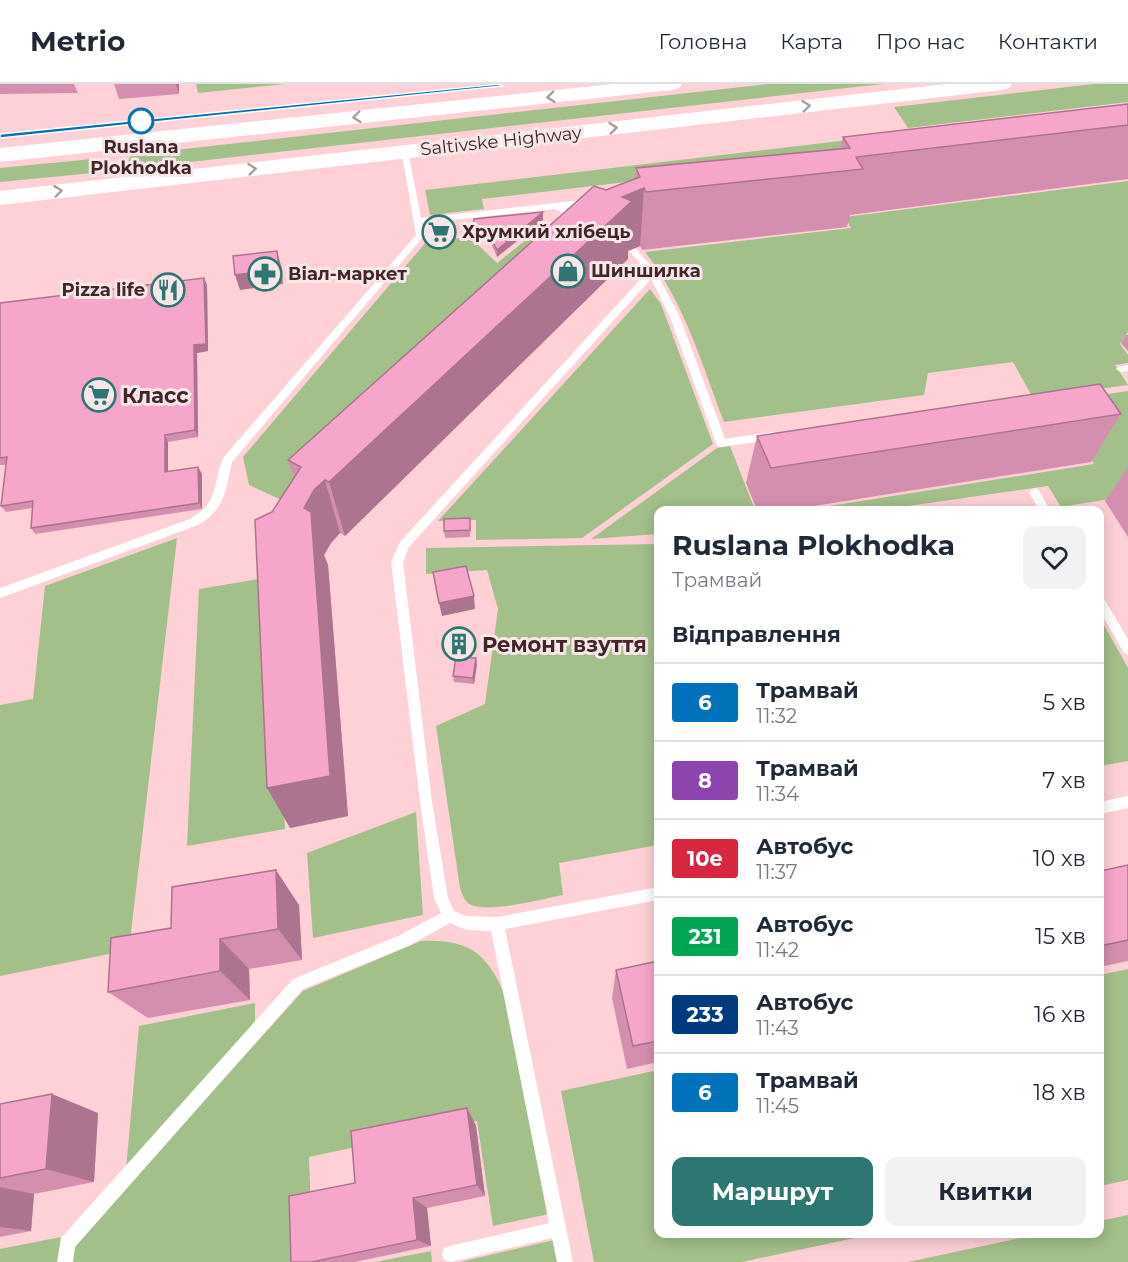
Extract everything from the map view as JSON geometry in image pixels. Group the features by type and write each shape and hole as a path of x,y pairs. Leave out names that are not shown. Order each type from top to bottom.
{"main road":[{"name":"Saltivske Highway","path":"0,155 672,84"},
{"name":"Saltivske Highway","path":"0,198 940,87 1002,84"}],"lane":[{"path":"0,593 194,522 209,514 218,501 227,461 420,235 404,152"},
{"path":"418,221 603,200"},
{"path":"557,206 567,212"},
{"path":"632,250 652,272 674,315 721,442 779,435"},
{"path":"652,272 404,546 397,562 426,802 441,898 449,916 466,923 497,924 654,894"},
{"path":"1034,492 1043,506"},
{"path":"1104,609 1128,650"},
{"path":"1104,807 1128,802"},
{"path":"65,1262 66,1244 298,984 403,941 449,916"},
{"path":"497,924 565,1262"},
{"path":"450,1254 558,1229"}],"green space":[{"path":"196,84 285,84 198,93"},
{"path":"768,84 883,84 137,168 127,164 130,157 139,154"},
{"path":"1093,84 1128,84 1128,102 908,128 894,107"},
{"path":"1128,107 1128,123 482,199 484,209 430,215 425,190"},
{"path":"92,159 100,161 102,165 100,170 93,173 0,182 0,168"},
{"path":"1128,181 1128,332 1120,344 1128,355 1128,363 1115,365 1128,385 1033,398 1013,362 928,373 924,395 724,422 681,312 659,271 645,252 851,228 845,217"},
{"path":"541,228 553,276 305,511 249,485 243,457 427,241 470,237 497,263"},
{"path":"650,289 661,304 713,444 582,538 476,540 476,520 438,521"},
{"path":"1128,391 1128,496 1060,506 1048,486 908,506 830,506 1094,464 1054,402"},
{"path":"730,446 753,506 654,506 654,534 591,539 717,448"},
{"path":"177,538 129,950 0,976 0,705 33,699 45,586"},
{"path":"654,544 654,846 559,863 563,895 501,907 478,907 469,904 464,899 460,888 436,726 485,704 498,609 487,570 426,574 426,548"},
{"path":"271,577 285,829 187,846 199,589"},
{"path":"1104,625 1128,668 1128,761 1104,765"},
{"path":"416,812 423,915 313,938 307,853"},
{"path":"421,941 453,943 476,952 493,971 500,984 507,1000 549,1214 493,1226 477,1121 309,1157 313,1262 71,1262 73,1246 303,991"},
{"path":"1128,969 1128,1180 1104,1185 1104,974"},
{"path":"255,1003 255,1026 126,1169 139,1026"},
{"path":"654,1071 654,1238 855,1238 742,1262 594,1262 561,1091"},
{"path":"1128,1215 1128,1262 908,1262 1021,1238 1104,1238 1104,1220"},
{"path":"61,1237 58,1262 0,1262 0,1249"},
{"path":"554,1240 559,1262 460,1262"},
{"path":"431,1251 432,1262 375,1262"}],"building":[{"path":"1128,104 1128,125 856,157 863,169 646,192 644,188 622,197 632,201 329,482 325,480 314,490 304,508 311,512 330,776 267,788 255,520 272,512 301,467 288,460 594,186 606,190 640,177 636,168 850,148 843,137"},
{"path":"543,212 497,250 489,234 473,229 474,219"},
{"path":"277,251 279,269 235,275 233,256"},
{"name":"Класс","path":"204,278 206,344 194,345 195,430 165,435 165,472 198,467 199,503 31,528 33,501 1,506 7,457 0,458 0,303"},
{"path":"1100,384 1121,414 771,468 757,436"},
{"path":"470,518 470,530 444,531 444,519"},
{"path":"466,566 474,596 439,603 433,572"},
{"path":"463,630 465,645 453,646 452,632"},
{"path":"456,657 476,658 473,678 453,676"},
{"path":"1128,865 1128,940 1104,945 1104,870"},
{"path":"276,870 278,929 220,939 220,971 108,992 111,938 171,928 172,887"},
{"path":"654,962 654,1042 633,1046 616,970"},
{"path":"52,1094 46,1169 0,1178 0,1104"},
{"path":"467,1108 477,1185 413,1198 417,1240 312,1262 291,1262 289,1196 355,1183 351,1131"}],"tram line":[{"path":"0,136 499,84"},
{"name":"6","path":"0,136 499,84"}],"place":[{"name":"Ruslana Plokhodka","path":"141,121"},
{"name":"Хрумкий хлібець","path":"439,232"},
{"name":"Шиншилка","path":"568,271"},
{"name":"Віал-маркет","path":"265,274"},
{"name":"Pizza life","path":"168,290"},
{"name":"Класс","path":"99,395"},
{"name":"Ремонт взуття","path":"459,644"}]}
